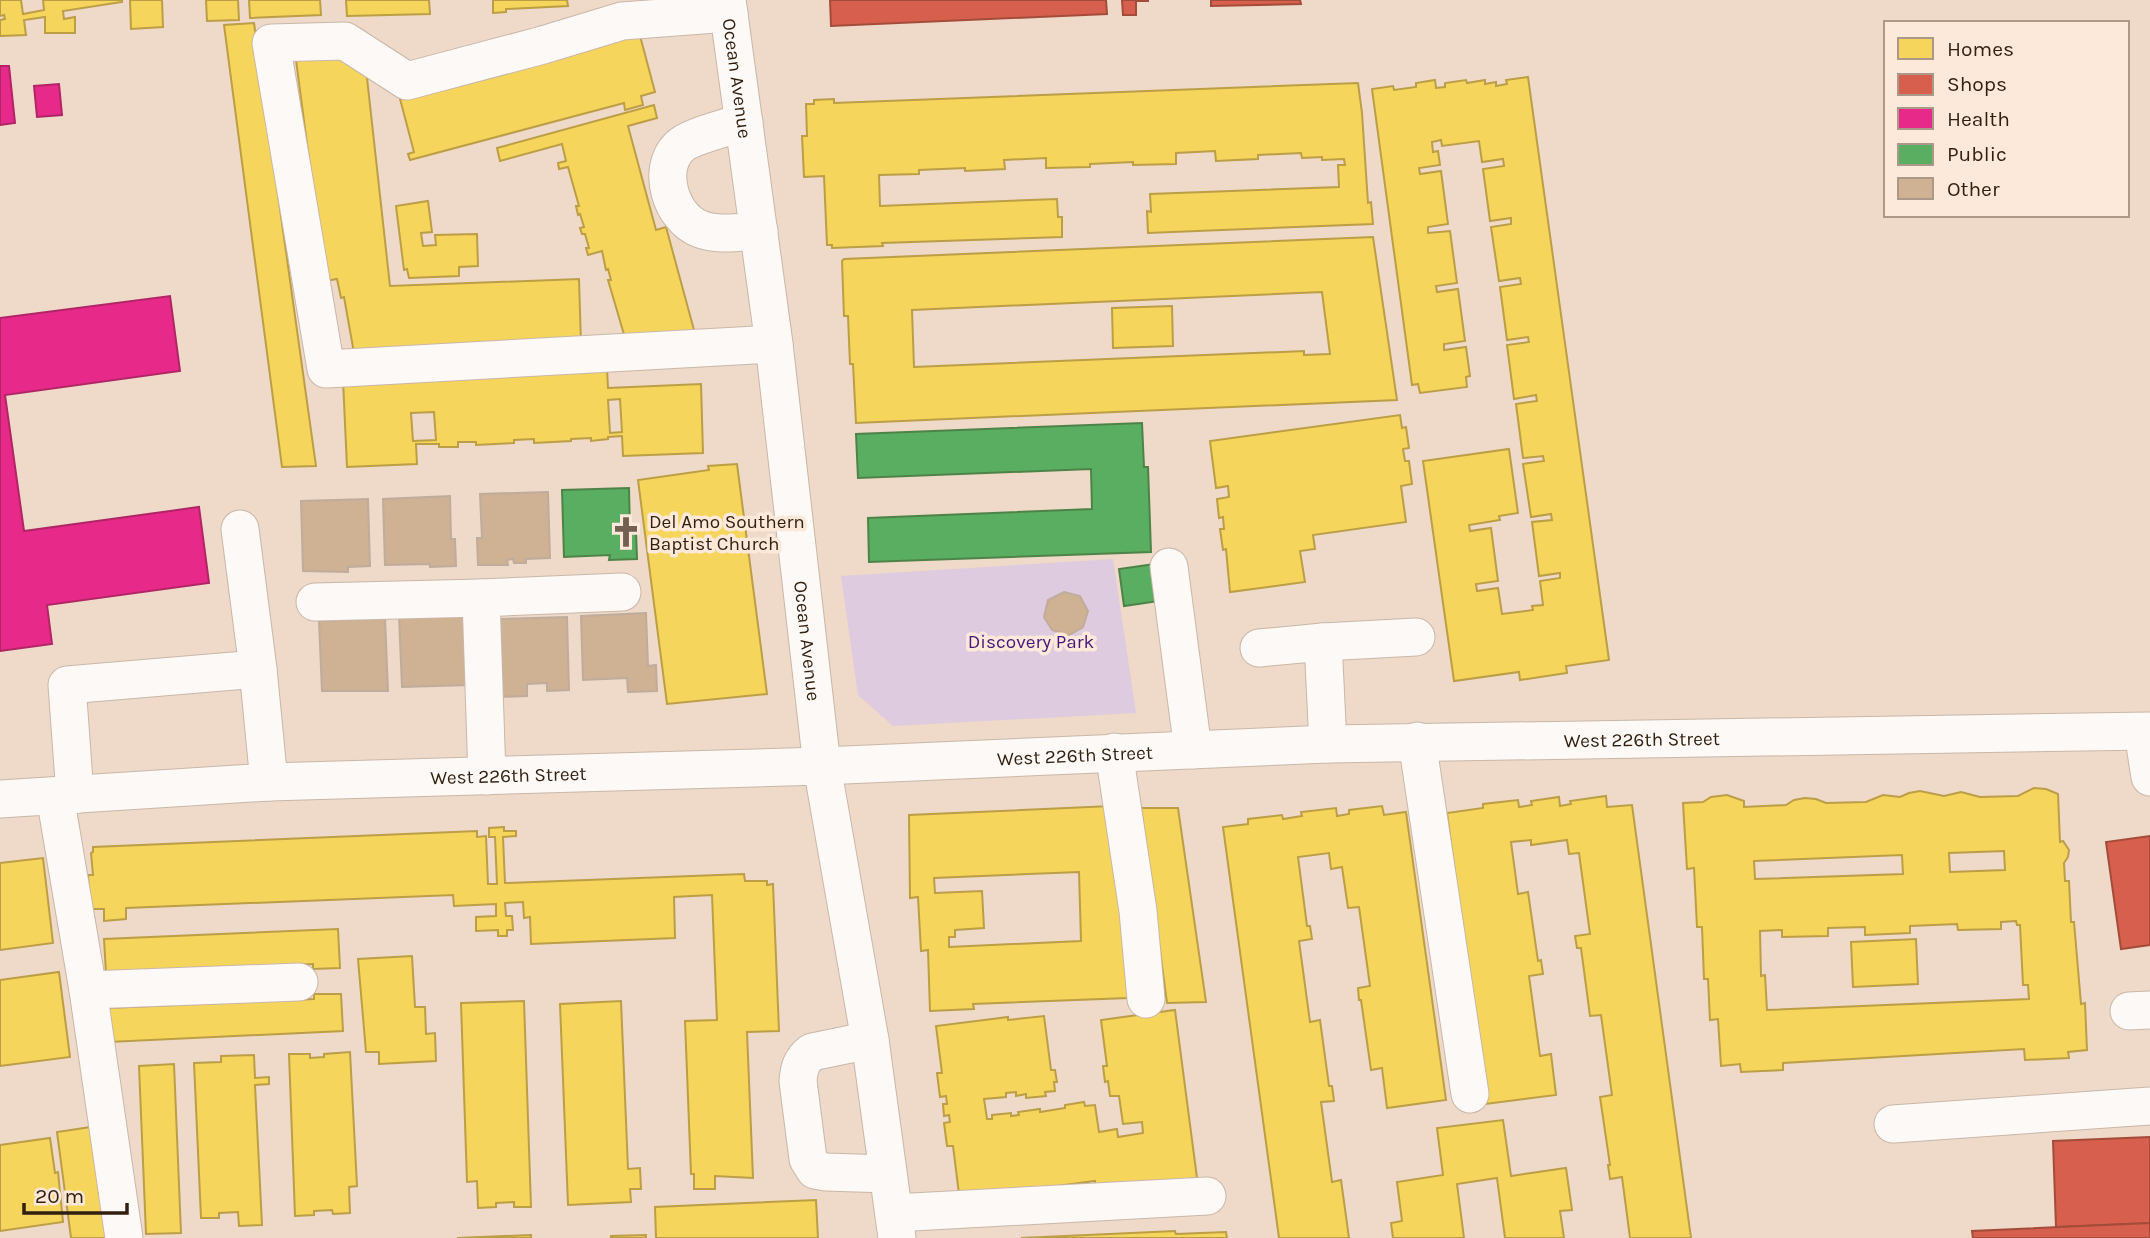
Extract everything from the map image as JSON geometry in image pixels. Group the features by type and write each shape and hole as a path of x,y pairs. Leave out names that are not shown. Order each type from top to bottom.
{"street":[{"name":"Ocean Avenue","path":"728,7 774,344 822,766 870,1040 895,1225"},
{"path":"728,7 622,21 407,81 345,40 271,43 326,369 774,344"},
{"path":"744,122 691,139 679,146 670,164 668,180 675,209 698,228 714,232 759,231"},
{"path":"240,529 269,782"},
{"path":"1170,568 1193,750"},
{"path":"315,602 622,592"},
{"path":"481,598 487,776"},
{"path":"1259,648 1416,637"},
{"path":"1323,642 1328,744"},
{"path":"124,1238 88,990 65,796 67,685 258,669"},
{"path":"2147,731 2150,777"},
{"name":"West 226th Street","path":"0,799 269,782 822,766 1417,741 2147,731"},
{"path":"1417,741 1470,1094"},
{"path":"1114,752 1138,911 1146,999"},
{"path":"88,990 299,982"},
{"path":"870,1040 812,1052 805,1057 799,1069 798,1082 808,1159 815,1170 888,1174"},
{"path":"1893,1124 2150,1105"},
{"path":"895,1225 1207,1196"}],"green space":[{"name":"Discovery Park","path":"1113,559 1136,713 893,726 858,695 841,576"}],"building: Homes":[{"path":"0,0 21,0 23,14 44,10 43,0 122,2 63,11 64,19 75,17 75,33 45,33 45,17 24,20 26,35 0,36 0,20 5,19 4,15 0,16"},
{"path":"130,0 162,0 163,27 131,29"},
{"path":"206,0 238,0 239,20 207,21"},
{"path":"249,0 320,0 321,15 250,18"},
{"path":"346,0 429,0 430,14 347,16"},
{"path":"493,0 567,0 568,6 506,9 506,12 493,13"},
{"path":"254,23 316,466 282,467 224,25"},
{"path":"639,32 655,92 641,96 643,105 625,110 624,103 410,160 408,154 414,152 399,95"},
{"path":"358,51 366,69 390,286 579,279 581,344 354,353 344,297 341,298 337,279 325,281 296,60"},
{"path":"1528,77 1609,660 1566,666 1567,673 1520,680 1519,672 1454,681 1423,461 1509,449 1518,513 1499,516 1500,520 1469,525 1470,531 1491,528 1498,581 1476,584 1477,591 1498,588 1502,614 1533,610 1532,606 1543,605 1540,581 1560,578 1560,573 1539,576 1532,522 1552,520 1551,514 1531,517 1523,464 1544,461 1543,456 1523,458 1516,404 1537,401 1536,395 1514,399 1507,345 1529,342 1528,337 1507,340 1500,287 1521,284 1520,278 1499,281 1491,227 1511,224 1511,218 1490,221 1483,169 1504,166 1503,159 1482,162 1479,141 1442,146 1441,140 1432,142 1433,152 1438,151 1440,165 1419,168 1420,174 1441,171 1448,224 1428,227 1428,233 1450,231 1457,283 1436,286 1437,292 1458,289 1465,341 1444,344 1444,350 1466,347 1470,376 1466,377 1467,387 1420,393 1418,384 1412,385 1372,89 1416,87 1416,83 1435,80 1436,88 1445,87 1445,83 1466,80 1467,83 1485,80 1485,84 1496,82 1496,86 1507,84 1506,80"},
{"path":"1358,83 1368,203 1371,202 1373,224 1148,233 1147,211 1151,212 1150,194 1339,187 1338,165 1345,165 1344,159 1302,158 1301,153 1216,161 1215,151 1176,153 1176,164 1133,165 1133,162 1046,168 1046,158 1004,160 1005,169 919,170 919,174 879,175 880,206 1057,199 1058,217 1062,217 1062,237 882,243 883,246 832,248 832,245 827,245 824,176 804,177 802,136 807,136 806,104 814,104 814,100 834,99 834,103"},
{"path":"654,105 657,118 628,126 656,230 666,227 694,330 628,348 602,251 588,255 586,248 589,248 580,228 584,227 580,214 578,215 576,206 579,206 568,167 559,169 558,163 566,161 562,144 500,161 497,148"},
{"path":"428,201 432,232 421,233 423,246 436,245 435,235 477,234 478,266 459,267 459,276 409,278 407,269 404,270 396,206"},
{"path":"1373,237 1397,400 856,423 848,316 844,316 844,259","holes":["1322,292 1330,354 1304,355 1304,351 914,367 912,310"]},
{"path":"1172,306 1173,346 1113,348 1112,308"},
{"path":"607,369 608,388 701,384 703,453 623,456 622,436 591,441 591,438 534,443 534,439 476,445 476,442 458,442 458,447 416,444 417,464 347,467 343,380","holes":["620,399 622,432 610,433 608,400","434,412 436,440 413,441 411,413"]},
{"path":"1400,415 1402,428 1406,427 1409,448 1403,449 1405,461 1409,461 1412,484 1401,486 1406,522 1313,535 1315,549 1300,551 1305,582 1230,592 1226,549 1223,550 1220,529 1224,529 1223,517 1219,518 1217,499 1229,497 1228,486 1216,488 1210,441"},
{"path":"737,464 767,694 667,704 638,480 709,470 708,466"},
{"path":"2034,788 2058,794 2060,842 2063,841 2069,850 2064,863 2065,881 2069,881 2081,1004 2085,1003 2087,1050 2068,1052 2069,1058 2025,1060 2024,1049 1783,1063 1783,1070 1741,1072 1740,1064 1721,1066 1718,1019 1710,1020 1708,979 1704,979 1702,927 1697,927 1694,868 1687,869 1683,803 1703,802 1711,797 1727,795 1744,801 1744,807 1786,805 1805,798 1826,803 1866,802 1883,795 1900,797 1920,791 1944,796 1961,792 1980,797 2018,796","holes":["2004,851 2005,870 1950,872 1949,853","1902,855 1903,874 1755,879 1754,861","2016,921 2017,925 2020,925 2023,985 2028,985 2029,999 1767,1010 1765,975 1761,976 1760,931 1782,930 1782,937 1828,936 1828,928 1865,927 1865,935 1910,933 1910,926 1957,924 1958,930 2001,929 2001,922"]},
{"path":"1606,796 1607,807 1632,805 1691,1238 1630,1238 1622,1177 1610,1179 1600,1097 1612,1095 1601,1015 1590,1016 1581,948 1577,948 1575,936 1590,934 1579,853 1569,854 1567,840 1531,845 1531,840 1511,842 1518,894 1528,892 1538,961 1541,960 1543,974 1529,976 1540,1056 1551,1054 1556,1095 1486,1104 1447,813 1483,808 1483,804 1518,800 1519,807 1532,805 1531,801 1559,797 1560,806 1571,804 1570,801"},
{"path":"1111,806 1128,998 973,1004 974,1009 930,1011 928,950 921,951 918,897 910,898 909,815","holes":["1079,872 1081,941 949,947 949,937 955,937 955,930 984,928 982,891 935,893 934,878"]},
{"path":"1382,806 1384,815 1406,812 1446,1100 1387,1108 1382,1068 1371,1070 1359,1000 1358,988 1370,986 1359,907 1348,908 1342,867 1331,869 1329,853 1298,857 1307,926 1310,926 1312,939 1299,941 1310,1022 1320,1020 1329,1086 1332,1086 1334,1101 1321,1102 1332,1182 1341,1180 1349,1238 1279,1238 1223,827 1248,824 1248,819 1282,815 1283,819 1302,816 1301,812 1336,808 1337,816 1349,814 1349,810"},
{"path":"1141,808 1178,808 1206,1002 1167,1003"},
{"path":"504,827 504,831 516,831 516,836 503,837 505,883 744,874 745,881 767,881 767,885 773,884 779,1031 747,1032 753,1178 715,1176 715,1189 694,1189 694,1174 691,1174 685,1021 717,1020 712,895 674,897 675,938 531,944 530,917 524,918 523,902 505,903 506,916 512,916 513,930 507,930 507,936 498,936 498,930 476,931 476,917 496,916 496,904 454,906 453,895 126,908 126,919 104,921 104,909 90,909 88,875 93,875 93,847 477,831 477,837 486,836 488,884 497,884 495,837 489,837 489,828"},
{"path":"43,858 53,943 0,950 0,863"},
{"path":"338,929 340,968 313,969 313,964 106,973 104,939"},
{"path":"1916,939 1918,984 1853,987 1851,942"},
{"path":"412,956 415,1007 425,1007 426,1034 435,1033 436,1061 379,1064 379,1052 366,1052 358,959"},
{"path":"59,972 70,1057 0,1066 0,980"},
{"path":"314,994 341,994 343,1031 109,1042 108,1008 314,999"},
{"path":"524,1001 531,1207 514,1207 514,1202 478,1208 477,1181 467,1182 461,1003"},
{"path":"621,1001 628,1169 640,1168 641,1189 630,1189 631,1202 568,1205 560,1004"},
{"path":"1175,1010 1197,1178 1096,1191 1095,1181 989,1195 959,1194 953,1146 947,1146 944,1123 950,1122 949,1115 944,1116 943,1104 947,1104 946,1096 940,1097 937,1073 942,1073 936,1026 1008,1017 1008,1020 1044,1016 1051,1070 1055,1070 1057,1082 1054,1082 1055,1091 1045,1092 1046,1096 1026,1098 1026,1094 1016,1096 1016,1092 1006,1093 1006,1097 984,1099 987,1119 992,1119 992,1115 1019,1115 1018,1112 1040,1109 1040,1112 1084,1102 1085,1106 1095,1105 1099,1132 1117,1129 1118,1137 1143,1133 1142,1122 1123,1124 1119,1096 1110,1096 1103,1066 1107,1066 1101,1020"},
{"path":"350,1052 357,1186 349,1187 350,1213 333,1214 332,1210 295,1216 289,1054 310,1054 310,1058"},
{"path":"254,1055 255,1078 269,1077 269,1084 255,1085 262,1225 239,1226 238,1212 219,1213 219,1218 201,1218 194,1063 221,1062 221,1056"},
{"path":"174,1064 181,1233 146,1234 139,1066"},
{"path":"1503,1120 1511,1176 1566,1168 1572,1210 1560,1211 1564,1238 1505,1238 1497,1178 1457,1184 1464,1238 1393,1238 1391,1223 1402,1221 1397,1182 1443,1175 1437,1128"},
{"path":"91,1127 106,1238 71,1238 57,1132"},
{"path":"50,1138 55,1173 58,1172 63,1222 0,1231 0,1145"},
{"path":"816,1200 818,1238 656,1238 655,1207"},
{"path":"1175,1231 1176,1234 1226,1232 1227,1238 1021,1238"},
{"path":"531,1235 531,1238 457,1238"},
{"path":"646,1235 646,1238 611,1238 611,1236"}],"building: Shops":[{"path":"830,0 1106,0 1107,14 831,26"},
{"path":"1122,0 1148,1 1136,1 1136,15 1123,15"},
{"path":"1211,0 1300,0 1301,4 1211,6"},
{"path":"2150,836 2150,945 2121,949 2106,842"},
{"path":"2150,1137 2150,1223 2056,1227 2053,1141"},
{"path":"2150,1223 2150,1238 1973,1238 1972,1231"}],"building: Health":[{"path":"0,66 9,66 15,123 0,125"},
{"path":"59,84 62,115 37,117 34,86"},
{"path":"170,296 180,371 5,395 24,531 199,507 209,583 47,605 52,644 0,651 0,318"}],"building: Public":[{"path":"1142,423 1144,467 1148,467 1151,552 869,562 868,518 1092,509 1091,469 858,478 856,434"},
{"path":"629,488 630,533 636,532 637,559 609,560 610,555 564,557 562,490"},
{"path":"1155,564 1159,601 1124,606 1119,569"}],"building: Other":[{"path":"548,492 550,558 526,559 526,563 507,560 508,565 478,565 477,538 482,538 480,494"},
{"path":"450,496 451,539 455,539 456,566 385,565 383,499"},
{"path":"368,499 370,566 348,567 348,572 303,571 301,501"},
{"path":"1064,592 1080,596 1088,611 1083,627 1068,636 1052,630 1044,617 1048,600"},
{"path":"646,613 648,666 656,665 657,691 628,692 627,678 583,680 581,616"},
{"path":"468,614 470,685 402,687 399,616"},
{"path":"567,617 569,690 547,691 547,683 527,684 527,696 499,697 499,619"},
{"path":"385,618 388,691 322,691 319,621"}],"place":[{"name":"Del Amo Southern Baptist Church","path":"626,532"}]}
